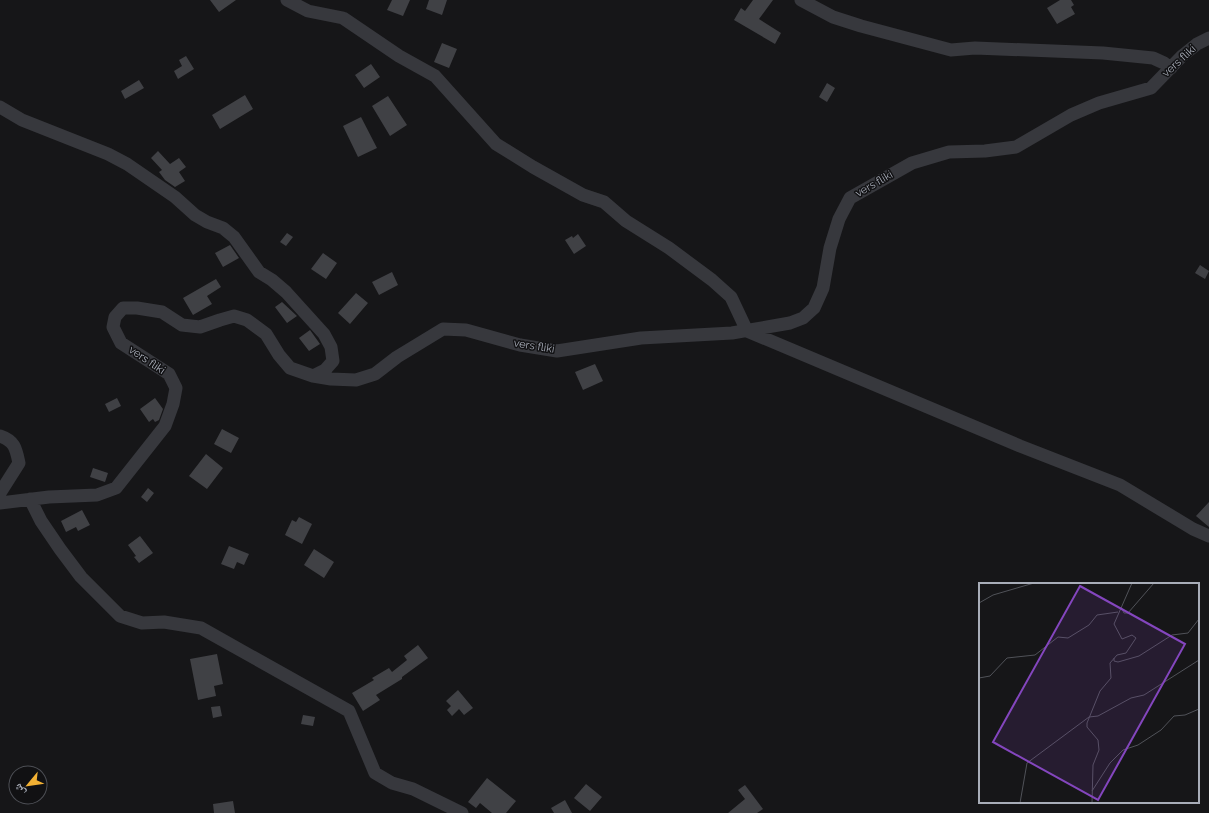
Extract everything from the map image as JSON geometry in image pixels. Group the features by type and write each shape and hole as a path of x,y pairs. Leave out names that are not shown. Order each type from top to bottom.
{"street":[{"path":"287,0 308,11 343,18 400,56 435,76 496,144 576,191 604,202 626,221 669,248 712,280 731,297 747,331 1020,446 1120,485 1193,529 1209,536"},
{"path":"801,0 832,17 951,50 975,48 1110,54 1153,58 1171,68"},
{"name":"vers fliki","path":"0,502 49,497 97,495 116,488 165,426 173,404 176,388 169,374 121,343 114,327 116,317 123,308 137,308 162,312 182,325 200,327 234,316 247,320 266,334 279,355 290,368 313,376 331,379 356,380 375,374 409,349 443,329 466,330 520,345 557,351 641,338 732,333 790,323 803,318 814,308 823,288 830,248 838,219 850,198 912,163 949,152 985,151 1016,147 1071,115 1099,104 1151,88 1187,52 1197,44 1209,38"},
{"path":"0,107 22,120 52,131 127,164 175,198 195,215 207,222 224,228 234,237 259,272 272,280 286,292 324,334 331,347 333,361 325,370 313,376"},
{"path":"0,436 8,439 16,448 19,463 0,493"},
{"path":"30,499 60,549 81,577 120,616 142,623 164,622 201,628 349,711 375,773 392,783 413,789 462,813"}],"building":[{"path":"210,0 236,0 219,12"},
{"path":"392,0 410,0 403,16 387,10"},
{"path":"429,0 447,0 442,15 426,9"},
{"path":"753,0 773,0 759,19 781,33 775,44 734,20 741,8 745,11"},
{"path":"1060,0 1071,0 1074,5 1071,7 1075,14 1057,24 1047,8"},
{"path":"442,43 457,49 449,68 434,62"},
{"path":"186,56 194,69 178,79 174,71 182,66 179,60"},
{"path":"371,64 380,77 364,88 355,75"},
{"path":"139,80 144,88 125,99 121,91"},
{"path":"827,83 835,88 827,102 819,97"},
{"path":"245,95 253,109 220,129 212,115"},
{"path":"388,96 407,125 390,136 372,106"},
{"path":"361,117 377,148 358,157 343,126"},
{"path":"158,151 170,164 179,158 186,167 179,172 185,181 175,187 165,180 159,172 162,170 151,158"},
{"path":"287,233 293,237 286,246 280,242"},
{"path":"578,234 586,246 574,254 565,240 572,236 573,238"},
{"path":"230,245 239,258 223,267 215,253"},
{"path":"323,253 337,263 326,279 311,269"},
{"path":"1200,265 1209,271 1205,279 1195,273"},
{"path":"392,272 398,285 379,295 372,282"},
{"path":"216,279 221,287 207,296 212,304 193,315 183,298"},
{"path":"356,293 368,303 350,324 338,313"},
{"path":"282,302 297,316 287,323 275,307"},
{"path":"310,330 320,344 309,351 299,338"},
{"path":"595,364 603,381 583,390 575,372"},
{"path":"117,398 121,406 109,412 105,404"},
{"path":"155,398 163,409 159,420 155,422 153,419 149,422 140,409"},
{"path":"222,429 239,438 231,453 214,444"},
{"path":"206,454 223,468 207,489 189,476"},
{"path":"93,468 108,473 105,482 90,477"},
{"path":"148,488 154,493 147,502 141,497"},
{"path":"1209,502 1209,527 1196,516"},
{"path":"82,510 90,525 78,531 76,527 66,532 61,521"},
{"path":"299,517 312,524 302,544 285,535 292,520 296,522"},
{"path":"140,536 153,553 139,563 128,545"},
{"path":"229,546 249,554 244,565 237,562 234,569 221,564"},
{"path":"314,549 334,562 324,578 304,565"},
{"path":"418,645 428,658 402,677 402,679 376,695 380,700 363,711 352,693 374,680 372,678 389,668 392,672 407,660 404,656"},
{"path":"217,654 223,684 214,686 216,696 198,700 190,659"},
{"path":"458,690 473,708 464,715 459,709 452,716 447,710 451,706 446,701"},
{"path":"220,706 222,716 213,718 211,707"},
{"path":"303,715 315,717 313,726 301,724"},
{"path":"487,778 516,801 506,813 492,813 480,803 476,808 468,802"},
{"path":"586,784 602,797 590,811 574,798"},
{"path":"745,785 763,809 757,813 728,813 745,799 738,790"},
{"path":"565,800 572,813 554,813 551,808"},
{"path":"233,801 235,813 214,813 213,804"}]}
